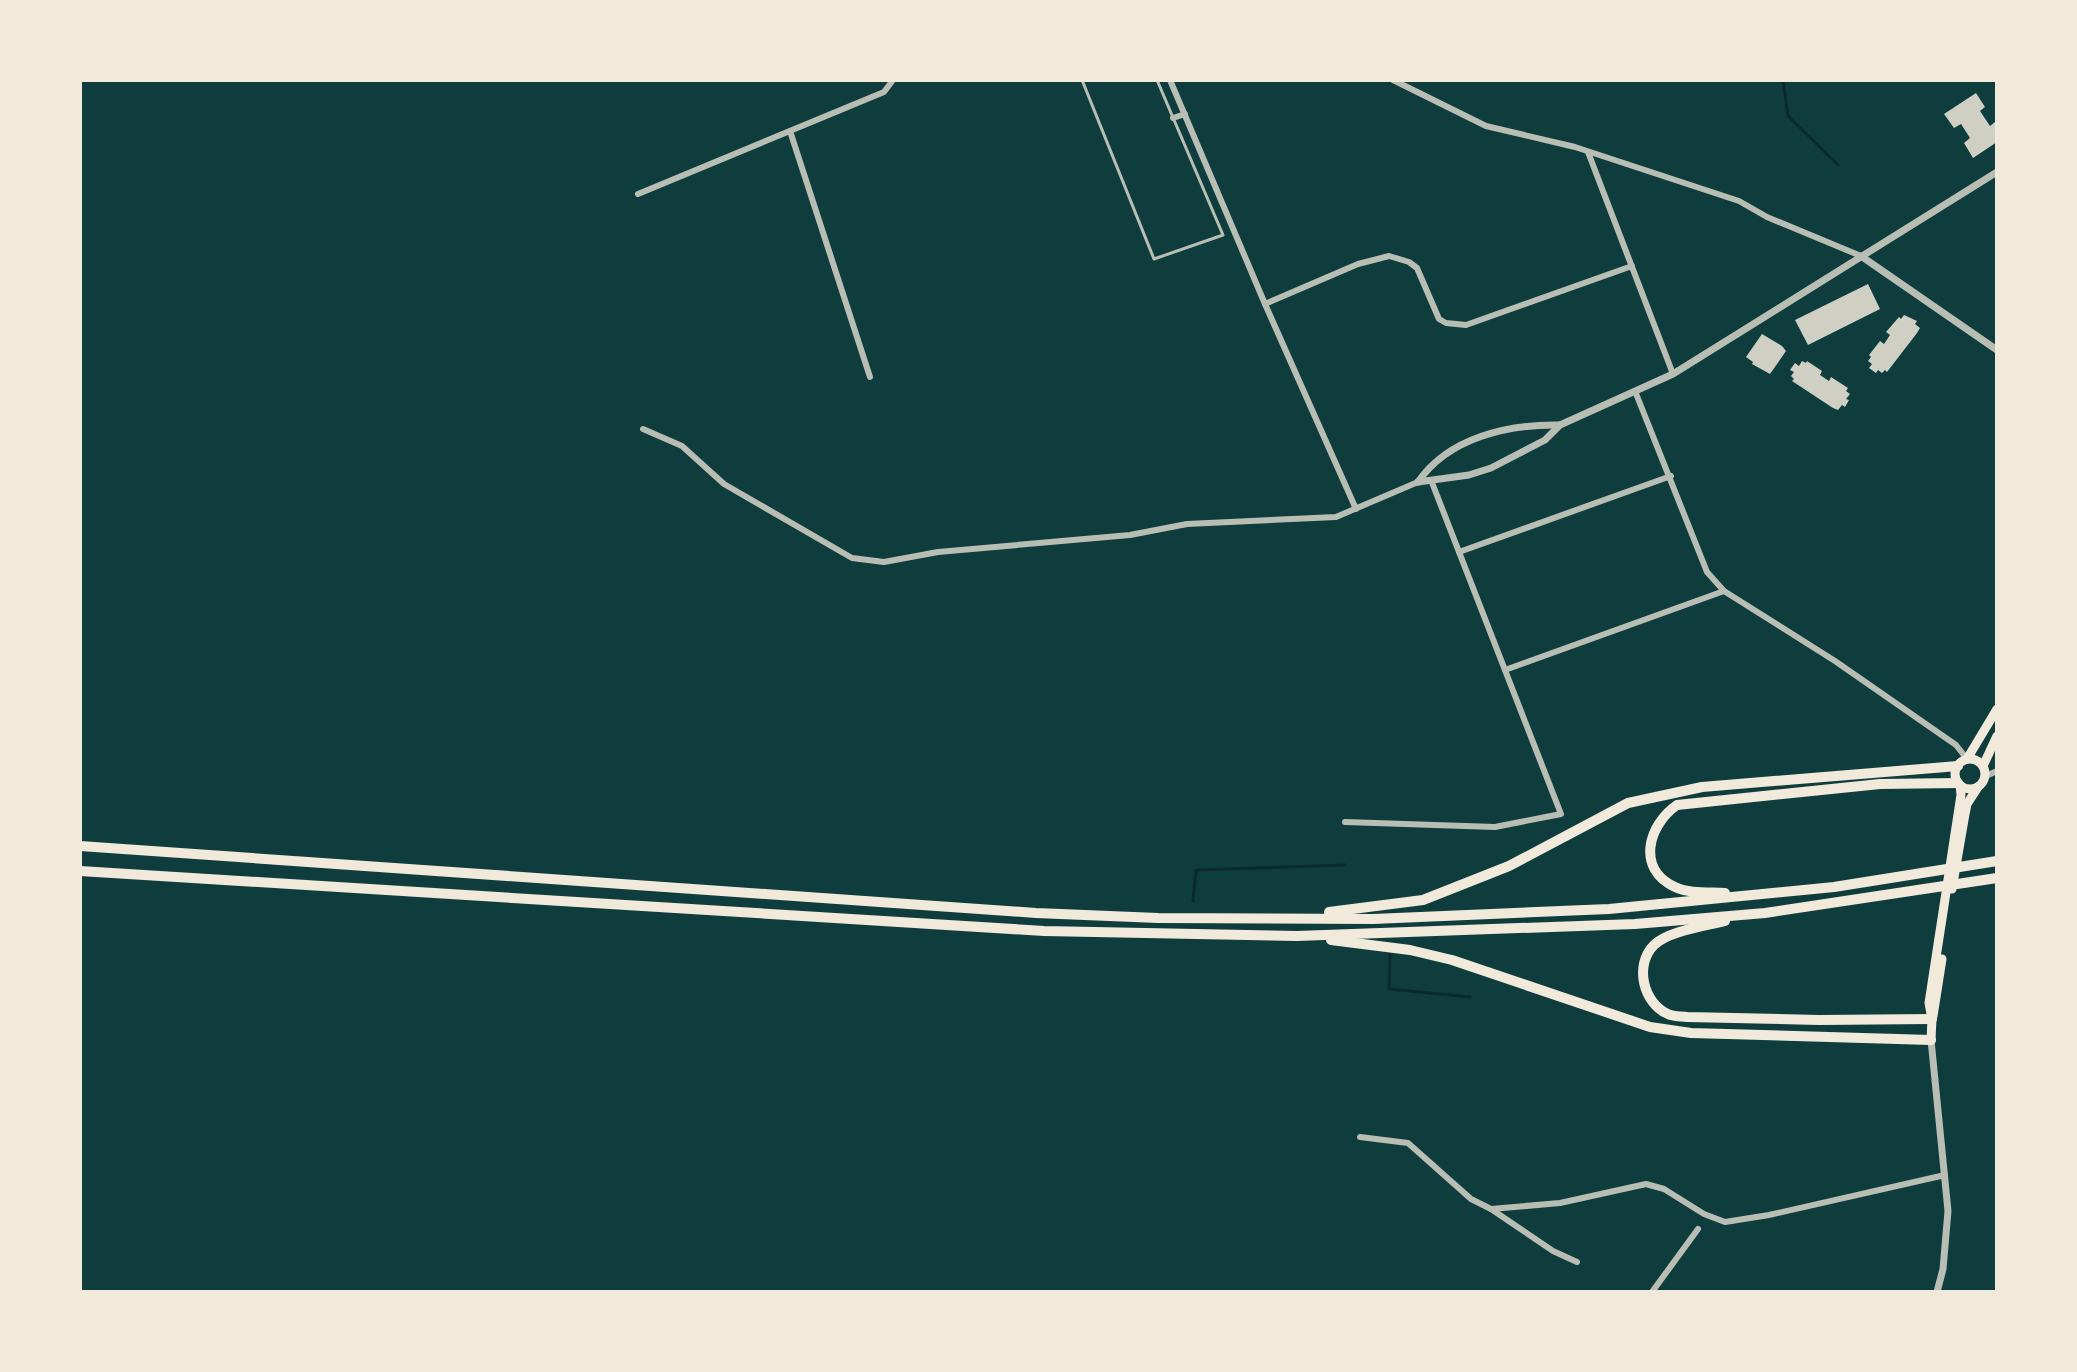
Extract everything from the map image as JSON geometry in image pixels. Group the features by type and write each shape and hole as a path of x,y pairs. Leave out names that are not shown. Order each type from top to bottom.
{"highway":[{"path":"1299,917 1423,900 1509,866 1628,803 1702,787 1963,762"},
{"path":"1763,894 1685,891 1670,885 1656,870 1650,852 1655,825 1677,805 1693,802 1880,784 1959,784"},
{"path":"80,846 1036,913 1158,918 1373,919 1593,910 1834,887 1997,861"},
{"path":"80,871 1044,931 1297,936 1556,928 1765,913"},
{"path":"1932,1019 1819,1020 1669,1015 1655,1005 1644,990 1646,956 1655,943 1684,930 1765,913 1997,878"},
{"path":"1297,936 1410,950 1452,960 1650,1027 1691,1033 1931,1040"}],"main road":[{"path":"1931,1040 1940,951 1961,813 1961,795 1955,774 1997,709"},
{"path":"1961,813 1978,787 1997,736"},
{"path":"1963,762 1976,760 1984,771"},
{"path":"1959,784 1967,789 1978,787"}],"street":[{"path":"638,194 884,92 893,80"},
{"path":"1170,80 1356,509"},
{"path":"1393,80 1486,126 1588,152 1739,201 1767,217 1861,256 1997,350"},
{"path":"1173,118 1185,114"},
{"path":"790,131 870,377"},
{"path":"1588,152 1673,374"},
{"path":"643,429 682,446 724,484 852,558 884,562 938,552 1130,535 1187,524 1336,517 1418,482 1469,475 1491,468 1545,440 1560,425 1673,374 1997,172"},
{"path":"1265,304 1358,264 1389,256 1417,268 1439,319 1466,325 1632,266"},
{"path":"1635,391 1707,572 1724,591 1835,661 1956,745 1963,762"},
{"path":"1418,482 1425,472 1470,439 1517,427 1560,425"},
{"path":"1459,552 1671,476"},
{"path":"1345,822 1495,827 1561,814 1431,480"},
{"path":"1505,670 1724,591"},
{"path":"1984,771 1997,771"},
{"path":"1931,1040 1948,1211 1943,1269 1937,1292"},
{"path":"1360,1137 1408,1143 1471,1199 1553,1251 1577,1262"},
{"path":"1491,1209 1560,1203 1646,1184 1664,1189 1704,1214 1725,1222 1945,1175"},
{"path":"1652,1292 1698,1229"}],"lane":[{"path":"1082,80 1154,259 1223,235 1157,80"}],"building":[{"path":"1976,93 1985,107 1980,111 1990,126 1995,122 1997,125 1997,142 1973,158 1964,143 1970,138 1961,124 1954,128 1944,114"},
{"path":"1868,284 1880,309 1808,345 1795,320"},
{"path":"1904,315 1917,321 1915,324 1920,328 1887,372 1878,370 1876,373 1869,368 1872,364 1868,361 1869,355 1880,341 1884,344 1890,335 1886,332"},
{"path":"1762,334 1786,351 1770,374 1746,357"},
{"path":"1802,361 1822,371 1820,375 1829,381 1831,377 1848,388 1846,391 1850,394 1845,407 1842,405 1838,410 1833,408 1792,381 1794,372 1790,370 1795,363 1799,366"}],"waterway":[{"path":"1783,80 1788,116 1838,165"},
{"path":"1193,901 1196,870 1345,865"},
{"path":"1390,954 1389,989 1470,997"}]}
